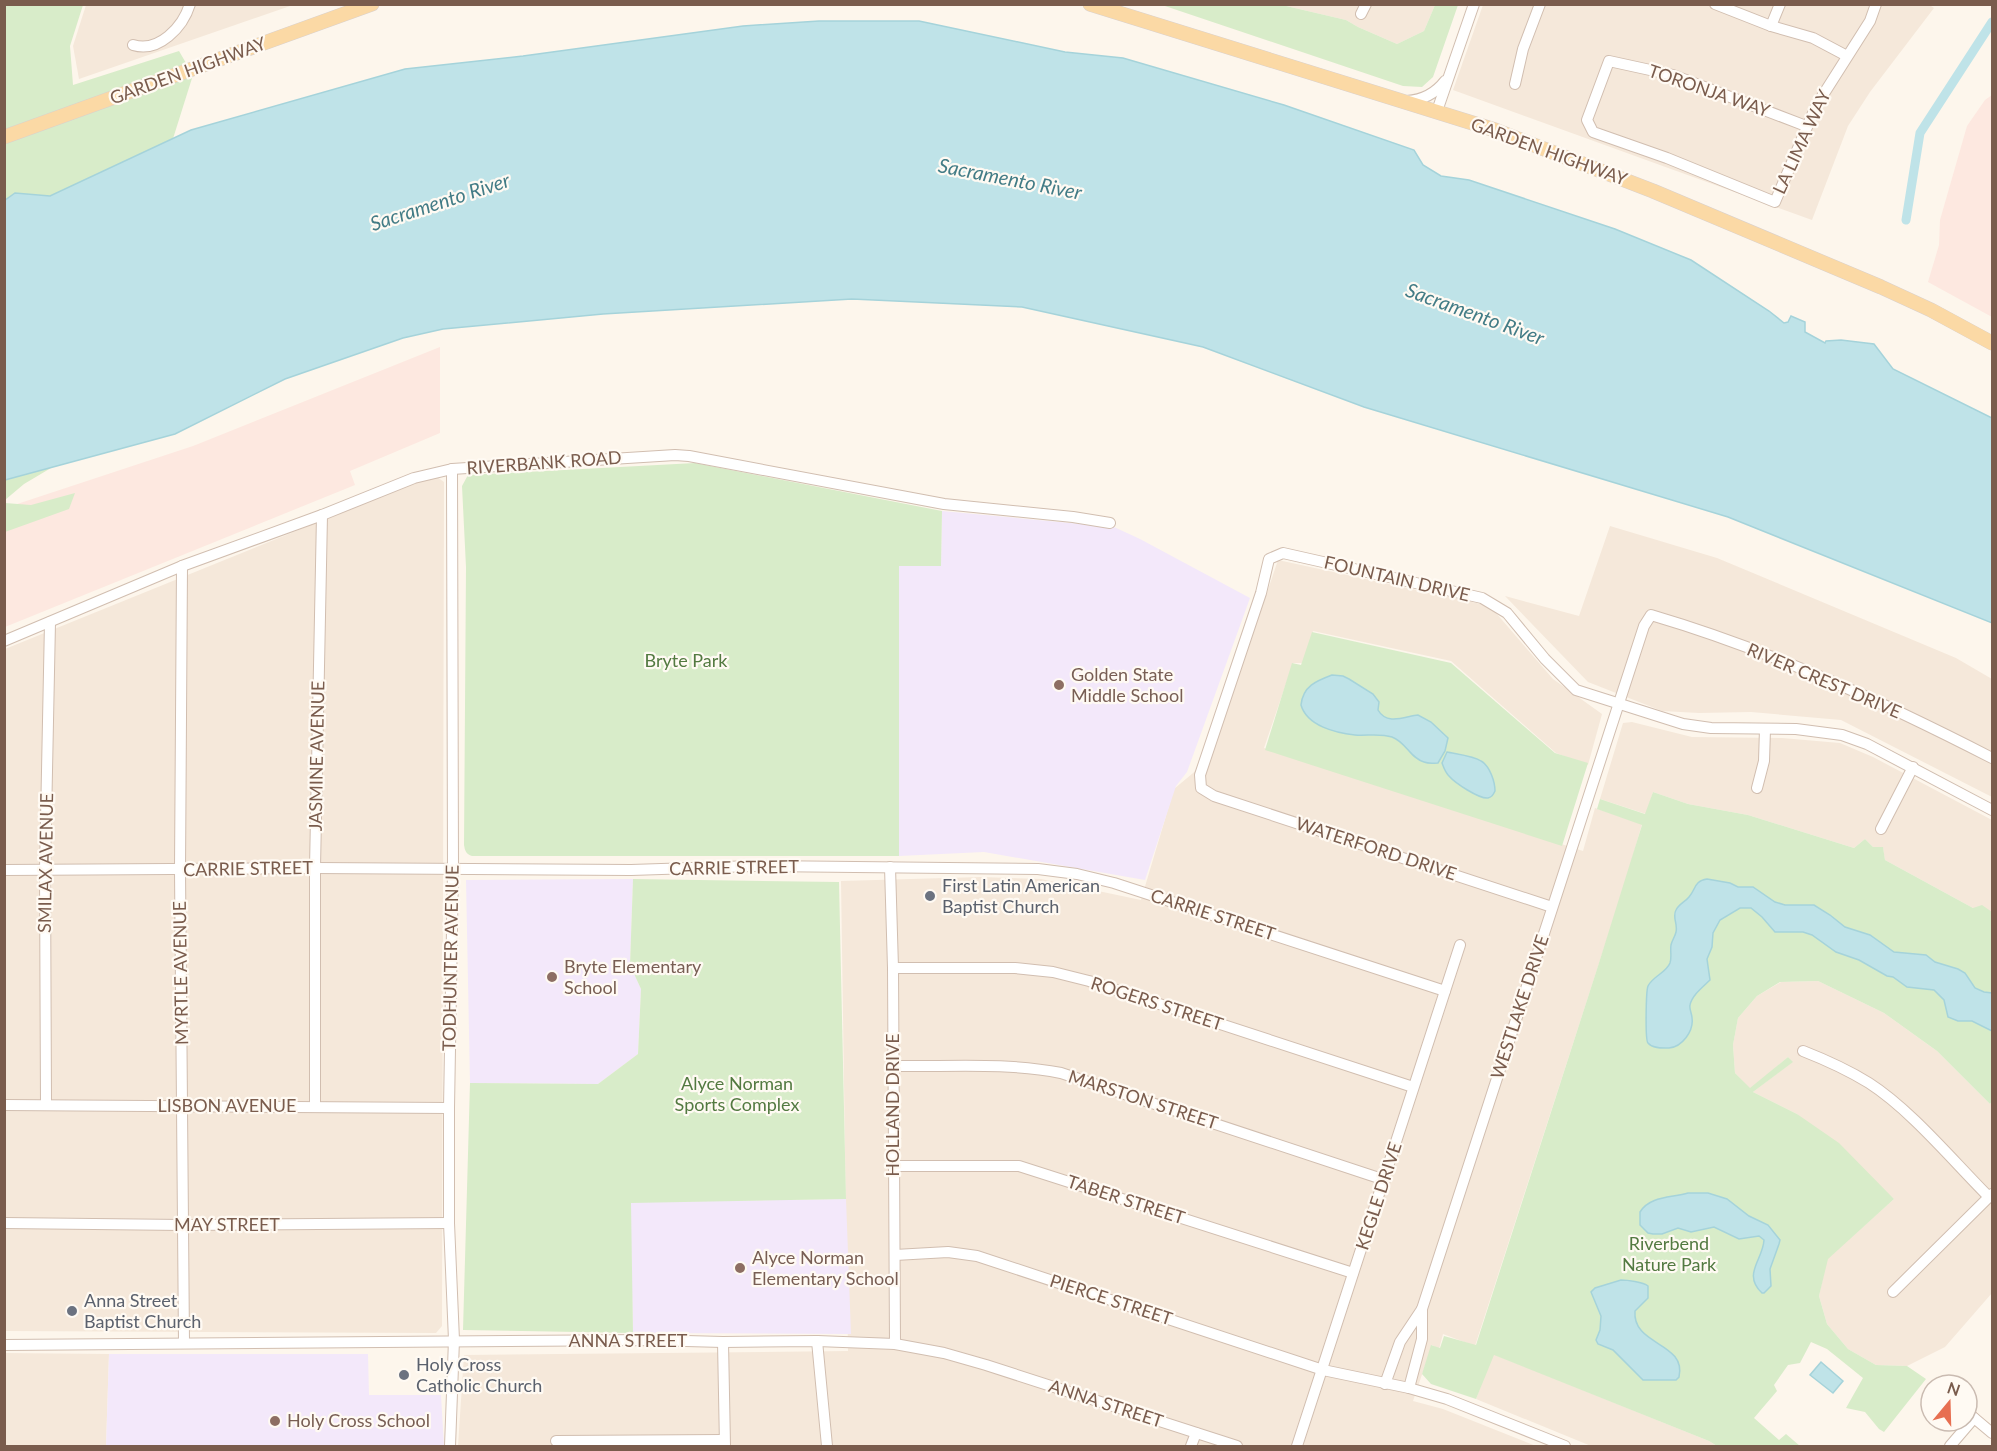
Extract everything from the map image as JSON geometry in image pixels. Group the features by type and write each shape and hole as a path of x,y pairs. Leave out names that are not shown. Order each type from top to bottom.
{"main road":[{"name":"GARDEN HIGHWAY","path":"4,137 372,4"},
{"name":"GARDEN HIGHWAY","path":"1090,4 1437,111 1561,154 1881,287 1931,310 1992,343"}],"street":[{"path":"134,45 141,48 166,38 180,25 190,4"},
{"path":"1437,111 1474,4"},
{"path":"1515,84 1523,49 1540,4"},
{"path":"1715,4 1771,26 1813,38 1847,56"},
{"path":"1771,26 1780,4"},
{"name":"LA LIMA WAY","path":"1589,128 1593,132 1667,158 1774,202 1822,94 1870,21 1876,4"},
{"name":"TORONJA WAY","path":"1589,128 1587,120 1609,61 1674,75 1806,126"},
{"path":"1404,102 1424,98 1435,92 1449,76"},
{"name":"RIVERBANK ROAD","path":"4,641 182,566 322,515 414,478 452,469 689,456 944,504 1110,523"},
{"name":"TODHUNTER AVENUE","path":"450,1446 454,1340 449,1223 448,1108 453,870 452,469"},
{"name":"JASMINE AVENUE","path":"315,1106 315,868 322,515"},
{"name":"FOUNTAIN DRIVE","path":"1201,788 1200,775 1257,603 1269,559 1282,553 1482,598 1507,613 1545,659 1576,690 1683,724 1711,728 1820,731 1842,735 1868,744 1992,810"},
{"name":"MYRTLE AVENUE","path":"182,566 180,870 184,1343"},
{"name":"WESTLAKE DRIVE","path":"1385,1384 1400,1342 1422,1309 1644,626 1651,615"},
{"name":"RIVER CREST DRIVE","path":"1651,615 1810,672 1868,697 1992,758"},
{"name":"SMILAX AVENUE","path":"46,1104 45,870 50,622"},
{"path":"1757,788 1764,761 1765,729"},
{"path":"1881,829 1913,768"},
{"name":"WATERFORD DRIVE","path":"1201,788 1214,796 1552,907"},
{"name":"CARRIE STREET","path":"4,870 315,868 630,870 753,866 1011,868 1058,871 1086,876 1147,893 1445,991"},
{"name":"HOLLAND DRIVE","path":"890,867 893,968 895,1344"},
{"name":"KEGLE DRIVE","path":"1297,1446 1460,945"},
{"name":"ROGERS STREET","path":"893,968 1015,968 1053,972 1089,981 1413,1087"},
{"path":"1803,1051 1841,1067 1870,1084 1896,1104 1991,1195 1893,1292"},
{"name":"MARSTON STREET","path":"893,1066 1025,1068 1061,1073 1385,1179"},
{"name":"LISBON AVENUE","path":"4,1105 448,1108"},
{"name":"TABER STREET","path":"893,1166 1019,1166 1353,1273"},
{"name":"MAY STREET","path":"4,1223 183,1225 449,1223"},
{"name":"PIERCE STREET","path":"895,1255 948,1252 977,1256 1323,1370 1409,1388 1447,1399 1565,1446"},
{"name":"WESTLAKE DRIVE","path":"1409,1388 1422,1339 1422,1309"},
{"name":"ANNA STREET","path":"4,1345 454,1340 818,1341 895,1344 944,1353 986,1365 1237,1446"},
{"path":"818,1341 827,1446"},
{"path":"556,1441 724,1443 723,1342"},
{"path":"1400,1342 1419,1347"},
{"path":"1979,1422 1992,1433"},
{"path":"1191,1446 1196,1433"},
{"path":"1950,1446 1959,1433"}],"shaded area":[{"path":"1928,4 1934,8 1870,92 1848,126 1812,220 1453,90 1483,5"},
{"path":"86,5 293,5 79,79 73,46"},
{"path":"1282,5 1435,5 1424,31 1397,44 1346,20"},
{"path":"1992,95 1992,317 1928,282 1939,245 1940,220 1967,126 1985,100"},
{"path":"440,347 440,433 350,471 355,485 5,627 5,508 193,446"},
{"path":"437,477 444,482 442,1326 436,1333 5,1331 5,649 427,478"},
{"name":"Golden State Middle School","path":"942,511 1114,527 1250,598 1187,772 1176,786 1145,880 984,852 899,856 899,566 941,566"},
{"path":"1610,526 1717,558 1956,658 1992,679 1992,797 1841,720 1751,712 1662,711 1588,682 1505,596 1579,616"},
{"path":"1278,560 1490,606 1553,679 1602,714 1588,765 1556,753 1451,661 1313,631 1304,663 1293,663 1264,748 1583,851 1595,808 1642,824 1626,880 1475,1346 1443,1334 1439,1349 1432,1345 1413,1401 1443,1409 1536,1446 458,1446 464,1355 848,1351 841,881 981,877 1041,879 1141,900 1174,789 1211,758"},
{"path":"1632,722 1692,737 1782,738 1840,743 1873,757 1992,820 1992,912 1973,908 1885,860 1883,848 1873,847 1865,839 1854,848 1748,815 1688,804 1653,792 1646,814 1600,799 1623,723"},
{"name":"Bryte Elementary School","path":"633,879 630,965 641,989 638,1054 598,1084 470,1083 466,880"},
{"path":"1818,981 1884,1013 1937,1051 1990,1104 1992,1101 1992,1293 1945,1347 1907,1366 1876,1365 1848,1349 1827,1324 1819,1296 1827,1259 1894,1199 1797,1114 1753,1092 1792,1062 1788,1057 1750,1089 1735,1073 1733,1045 1738,1018 1757,996 1781,982"},
{"name":"Alyce Norman Elementary School","path":"846,1199 851,1334 633,1333 630,1202"},
{"path":"5,1353 109,1354 106,1446 5,1446"},
{"name":"Holy Cross School","path":"109,1354 368,1354 369,1395 441,1395 444,1446 106,1446"},
{"path":"1493,1354 1717,1446 1591,1446 1476,1399"}],"green space":[{"path":"5,5 83,5 70,46 73,85 179,51 193,75 171,145 5,216"},
{"path":"1162,5 1282,5 1346,20 1397,44 1424,31 1435,5 1458,5 1433,77 1422,87 1403,86"},
{"name":"Bryte Park","path":"695,463 942,511 941,566 899,566 899,856 472,856 468,854 464,845 466,567 462,486 468,475"},
{"path":"56,465 24,484 5,500 5,471"},
{"path":"75,493 69,509 5,532 5,503 31,505"},
{"path":"1312,632 1451,663 1555,753 1588,763 1562,846 1265,750 1292,663 1301,665"},
{"name":"Riverbend Nature Park","path":"1653,792 1688,804 1748,815 1854,848 1865,839 1873,847 1883,847 1885,860 1973,908 1982,905 1992,912 1992,1101 1990,1104 1937,1051 1884,1013 1818,981 1780,982 1757,996 1738,1018 1733,1045 1735,1073 1750,1088 1788,1057 1793,1062 1753,1092 1797,1114 1839,1143 1894,1199 1828,1259 1819,1296 1827,1324 1848,1349 1876,1365 1907,1366 1919,1374 1919,1388 1884,1432 1865,1412 1846,1408 1863,1378 1827,1349 1811,1342 1800,1363 1788,1365 1774,1385 1777,1391 1754,1418 1779,1440 1786,1434 1800,1446 1717,1446 1494,1355 1476,1399 1431,1384 1422,1374 1431,1345 1440,1348 1444,1336 1476,1345 1642,825 1597,809 1600,799 1645,814"},
{"name":"Alyce Norman Sports Complex","path":"633,879 839,882 846,1199 631,1203 633,1333 463,1330 470,1083 598,1084 638,1054 641,989 630,965"}],"water":[{"name":"Sacramento River","path":"819,21 919,21 1065,52 1123,58 1284,105 1414,150 1423,165 1441,176 1469,180 1615,229 1691,260 1784,323 1788,322 1791,316 1805,322 1805,332 1825,343 1841,340 1874,344 1893,369 1992,418 1992,623 1728,517 1364,407 1203,347 1022,307 852,299 603,314 443,329 403,338 285,379 175,434 5,480 4,201 15,193 50,196 191,130 405,69 523,56 743,26"},
{"path":"1332,675 1343,676 1373,694 1379,702 1378,710 1386,718 1397,719 1418,715 1431,722 1448,738 1445,751 1438,763 1419,760 1401,742 1392,737 1339,732 1323,727 1309,718 1301,705 1304,693 1316,682"},
{"path":"1447,752 1478,759 1484,763 1494,783 1495,791 1492,796 1484,798 1479,796 1452,779 1446,773 1442,763"},
{"path":"1707,879 1730,883 1738,887 1753,887 1775,902 1785,905 1814,905 1845,927 1870,935 1894,952 1926,955 1935,962 1958,969 1965,973 1975,988 1992,993 1992,1031 1972,1021 1958,1021 1948,1017 1944,1000 1934,990 1907,987 1893,977 1859,960 1836,952 1812,935 1803,932 1775,932 1751,908 1740,908 1720,920 1713,933 1712,947 1707,959 1710,980 1691,1001 1692,1023 1686,1038 1674,1047 1653,1046 1648,1043 1646,1034 1648,986 1670,963 1671,945 1676,934 1676,910 1689,897 1697,883"},
{"path":"1688,1193 1708,1193 1727,1199 1749,1216 1768,1225 1780,1240 1770,1269 1771,1286 1764,1293 1756,1286 1754,1280 1755,1267 1764,1240 1759,1236 1739,1239 1714,1227 1691,1232 1678,1228 1662,1234 1653,1234 1648,1233 1640,1225 1640,1212 1649,1203 1661,1198"},
{"path":"1621,1280 1639,1282 1648,1286 1648,1298 1635,1311 1636,1322 1642,1331 1675,1357 1679,1366 1679,1377 1676,1380 1643,1380 1613,1350 1598,1344 1596,1340 1600,1330 1601,1316 1591,1292 1595,1288"},
{"path":"1821,1362 1843,1381 1833,1393 1810,1375"}],"waterway":[{"path":"1906,220 1920,133 1992,22"}],"place":[{"name":"Golden State Middle School","path":"1059,685"},
{"name":"First Latin American Baptist Church","path":"930,896"},
{"name":"Bryte Elementary School","path":"552,977"},
{"name":"Alyce Norman Elementary School","path":"740,1268"},
{"name":"Anna Street Baptist Church","path":"72,1311"},
{"name":"Holy Cross Catholic Church","path":"404,1375"},
{"name":"Holy Cross School","path":"275,1421"}]}
